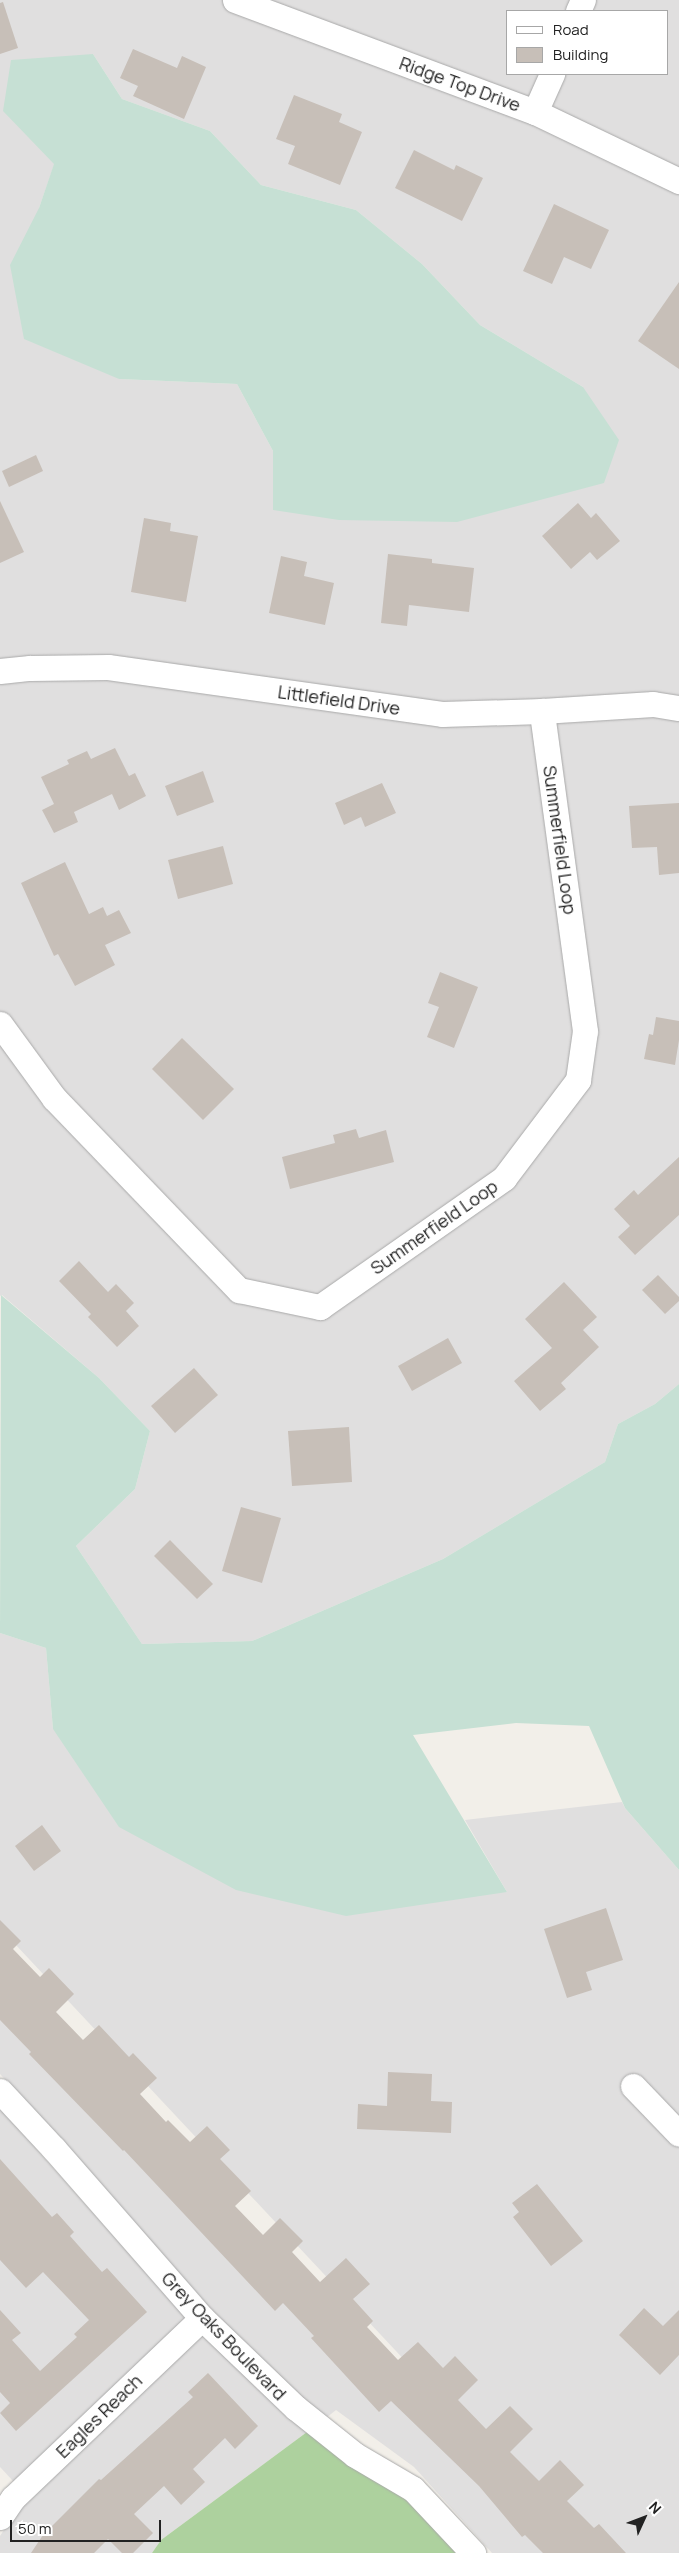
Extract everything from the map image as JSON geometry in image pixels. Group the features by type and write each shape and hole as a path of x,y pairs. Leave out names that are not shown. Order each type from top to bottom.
{"street":[{"name":"Ridge Top Drive","path":"235,0 535,112 679,181"},
{"path":"535,112 552,75"},
{"name":"Littlefield Drive","path":"0,671 30,668 108,667 442,714 542,711 653,704 679,708"},
{"name":"Summerfield Loop","path":"0,1024 54,1098 239,1290 320,1307 504,1178 578,1080 585,1031 542,711"},
{"path":"633,2086 679,2134"},
{"name":"Grey Oaks Boulevard","path":"0,2091 54,2149 202,2318 296,2408 355,2455 413,2489 473,2553"},
{"name":"Eagles Reach","path":"4,2499 202,2318"}],"shaded area":[{"path":"0,0 679,0 679,1384 655,1404 618,1424 605,1462 443,1559 252,1641 142,1644 76,1546 135,1489 150,1431 99,1378 2,1295 0,1296","holes":["93,54 122,99 210,131 261,185 356,210 422,264 480,325 583,387 273,510 273,451 237,384 119,379 39,208"]},
{"path":"0,1633 46,1648 53,1729 507,1892 465,1820 622,1802 625,1808 679,1870 679,2553 585,2553 0,1928"},
{"path":"0,1957 558,2553 492,2553 414,2467 336,2410 326,2418 304,2400 210,2310 63,2142 0,2074"},
{"path":"0,2108 186,2318 14,2482 0,2467"},
{"path":"201,2333 307,2432 161,2540 152,2553 0,2553 0,2536 21,2504"}],"green space":[{"path":"93,54 122,99 210,131 261,185 356,210 422,264 480,325 583,387 619,440 604,483 457,522 339,520 273,510 273,451 237,384 119,379 24,339 10,265 39,208 54,164 3,111 11,60"},
{"path":"1,1295 99,1378 150,1431 135,1489 76,1546 142,1644 252,1641 443,1559 605,1462 618,1424 655,1404 679,1384 679,1870 625,1808 589,1726 516,1723 413,1735 507,1892 346,1916 236,1890 119,1827 53,1729 46,1648 0,1633"},
{"path":"307,2432 405,2498 457,2553 152,2553 161,2540"}],"building":[{"path":"3,2 18,48 0,54 0,3"},
{"path":"133,49 177,68 182,56 206,67 184,119 133,96 138,86 120,78"},
{"path":"294,95 342,114 339,122 362,132 340,185 288,164 295,146 276,139"},
{"path":"414,150 454,170 456,165 483,178 462,221 395,188"},
{"path":"554,204 609,230 591,269 564,257 552,284 523,271"},
{"path":"679,282 679,369 638,341"},
{"path":"36,455 43,471 9,487 2,471"},
{"path":"0,501 24,552 0,563"},
{"path":"578,503 591,518 596,513 620,541 597,560 590,552 571,569 542,536"},
{"path":"144,518 171,523 170,531 198,536 186,602 131,592"},
{"path":"388,554 432,559 432,563 474,568 469,612 409,605 407,626 381,623"},
{"path":"281,556 307,562 304,576 334,583 325,625 269,613"},
{"path":"115,748 129,776 135,773 146,796 119,810 112,794 74,812 78,822 54,833 42,810 54,804 41,777 69,764 67,760 87,751 91,759"},
{"path":"203,771 214,802 177,816 165,786"},
{"path":"382,783 396,813 365,827 361,817 344,825 335,803"},
{"path":"679,803 679,873 659,875 657,847 632,848 629,806"},
{"path":"223,846 233,884 178,899 168,860"},
{"path":"65,862 89,914 103,907 107,916 119,910 131,933 105,945 115,965 75,986 58,954 54,956 21,883"},
{"path":"440,972 478,987 454,1048 427,1037 439,1007 428,1003"},
{"path":"656,1017 679,1021 679,1040 675,1065 644,1059 649,1034 653,1035"},
{"path":"182,1038 234,1089 203,1120 152,1069"},
{"path":"356,1129 359,1138 386,1130 394,1162 290,1189 282,1157 335,1143 333,1135"},
{"path":"679,1157 679,1215 635,1255 618,1237 630,1226 614,1209 634,1190 638,1195"},
{"path":"79,1261 108,1292 116,1284 134,1303 126,1311 139,1326 117,1347 88,1317 91,1314 59,1281"},
{"path":"658,1275 679,1297 679,1301 665,1314 642,1290"},
{"path":"564,1282 597,1317 583,1330 599,1347 561,1383 566,1389 540,1411 514,1381 552,1348 525,1319"},
{"path":"448,1338 462,1363 412,1391 398,1366"},
{"path":"194,1368 218,1395 175,1433 151,1406"},
{"path":"349,1427 352,1482 292,1486 288,1431"},
{"path":"241,1507 281,1518 262,1583 222,1571"},
{"path":"170,1540 213,1584 197,1599 154,1556"},
{"path":"42,1825 61,1851 34,1871 15,1846"},
{"path":"606,1908 623,1960 586,1972 592,1990 567,1998 544,1929"},
{"path":"0,1920 21,1941 13,1949 40,1977 49,1968 74,1994 56,2012 83,2040 99,2025 129,2057 133,2053 157,2078 140,2094 166,2122 168,2120 190,2142 207,2126 230,2150 220,2159 251,2191 235,2206 263,2235 280,2218 303,2241 292,2252 320,2282 346,2258 370,2284 353,2299 373,2321 367,2327 398,2360 418,2342 443,2368 455,2356 478,2380 458,2400 486,2429 510,2406 533,2429 510,2452 539,2481 560,2460 584,2485 567,2501 594,2528 599,2524 626,2553 543,2553 525,2535 522,2537 479,2486 391,2401 379,2412 311,2338 314,2336 283,2303 275,2311 124,2150 29,2054 31,2052 0,2020"},
{"path":"388,2072 432,2074 431,2101 452,2102 451,2133 357,2129 358,2104 387,2106"},
{"path":"0,2159 52,2217 57,2213 74,2232 70,2236 102,2272 107,2268 147,2312 16,2431 0,2413 10,2403 0,2392 0,2310 21,2333 12,2340 40,2371 77,2337 74,2334 89,2320 43,2272 26,2288 0,2260"},
{"path":"537,2184 583,2241 551,2266 513,2217 519,2212 512,2203"},
{"path":"644,2308 663,2326 679,2310 679,2355 660,2375 619,2335"},
{"path":"208,2373 258,2426 235,2449 225,2438 193,2469 205,2482 181,2505 164,2486 134,2514 153,2533 133,2553 122,2553 108,2539 94,2553 31,2553 43,2535 99,2479 101,2480 193,2397 188,2392"}]}
